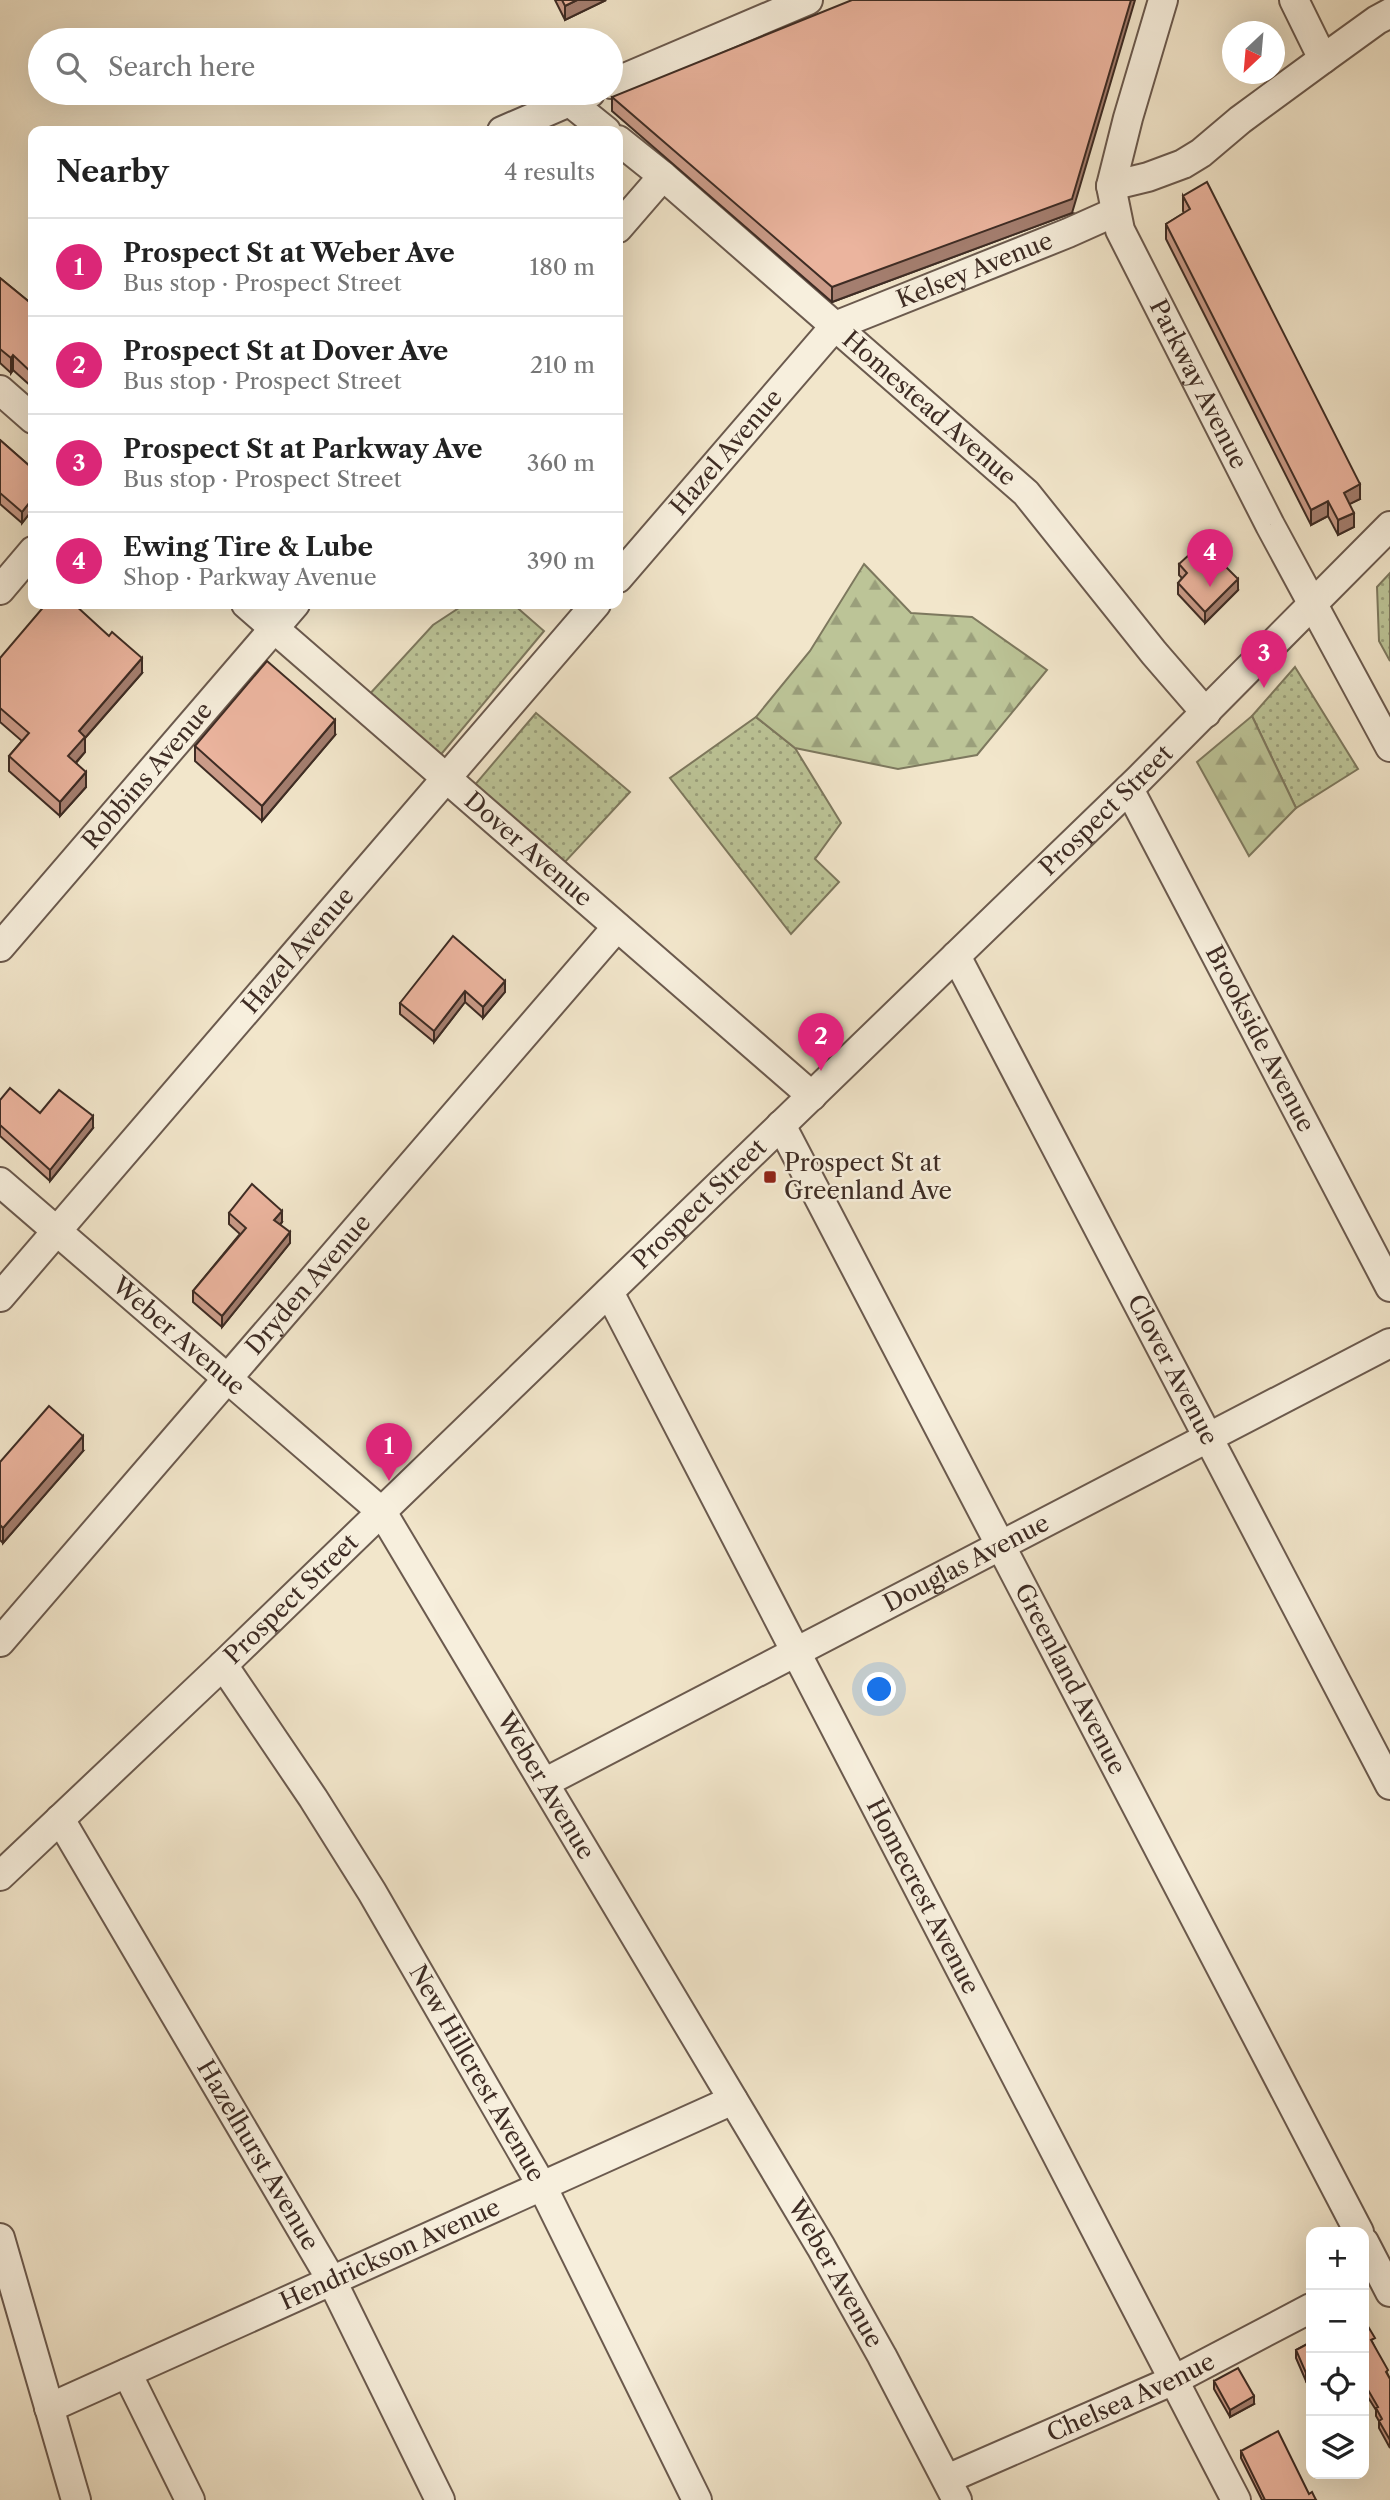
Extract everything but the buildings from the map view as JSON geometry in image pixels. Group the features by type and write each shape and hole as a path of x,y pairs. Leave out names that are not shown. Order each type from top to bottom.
{"street":[{"path":"623,79 808,0"},
{"path":"1113,199 1128,118 1163,0"},
{"path":"1294,0 1322,59"},
{"name":"Kelsey Avenue","path":"835,326 1068,233 1148,177 1183,164 1322,59 1390,13"},
{"path":"513,126 562,105"},
{"path":"586,105 602,126"},
{"name":"Homestead Avenue","path":"623,144 1026,492 1154,653 1206,713"},
{"path":"623,222 663,176"},
{"name":"Parkway Avenue","path":"1113,199 1126,242 1270,525 1390,747"},
{"name":"Hazel Avenue","path":"623,572 835,326"},
{"path":"0,390 28,415"},
{"name":"Prospect Street","path":"0,1876 382,1512 1129,789 1390,526"},
{"path":"0,590 28,557"},
{"name":"Dover Avenue","path":"252,609 811,1096"},
{"name":"Robbins Avenue","path":"0,947 291,609"},
{"name":"Hazel Avenue","path":"0,1297 592,609"},
{"name":"Brookside Avenue","path":"1129,789 1390,1287"},
{"name":"Dryden Avenue","path":"0,1642 617,927"},
{"name":"Clover Avenue","path":"956,956 1390,1785"},
{"name":"Greenland Avenue","path":"781,1125 1356,2227"},
{"name":"Weber Avenue","path":"0,1182 382,1512 841,2283 952,2490"},
{"name":"Homecrest Avenue","path":"609,1292 1236,2500"},
{"name":"Douglas Avenue","path":"544,1783 1390,1343"},
{"name":"New Hillcrest Avenue","path":"223,1665 313,1798 372,1892 542,2186 697,2500"},
{"name":"Hazelhurst Avenue","path":"60,1819 332,2281 440,2500"},
{"name":"Hendrickson Avenue","path":"49,2408 733,2100"},
{"path":"0,2238 76,2500"},
{"path":"1369,2253 1381,2278"},
{"name":"Chelsea Avenue","path":"952,2490 1174,2380 1306,2311"},
{"path":"127,2373 190,2500"}],"green space":[{"path":"864,564 911,613 972,617 1047,670 977,755 898,769 795,748 756,717 810,651"},
{"path":"1390,573 1390,661 1379,641 1377,587"},
{"path":"457,609 519,609 544,631 438,758 367,697 433,625"},
{"path":"1295,667 1358,769 1296,808 1252,716"},
{"path":"536,713 630,792 565,862 473,787"},
{"path":"1252,716 1296,808 1249,856 1197,762"},
{"path":"756,717 795,748 841,823 815,859 839,882 791,934 670,778"}],"place":[{"name":"Ewing Tire & Lube","path":"1210,587"},
{"name":"Prospect St at Parkway Ave","path":"1264,688"},
{"name":"Prospect St at Dover Ave","path":"821,1071"},
{"name":"Prospect St at Greenland Ave","path":"770,1177"},
{"name":"Prospect St at Weber Ave","path":"389,1481"}]}
